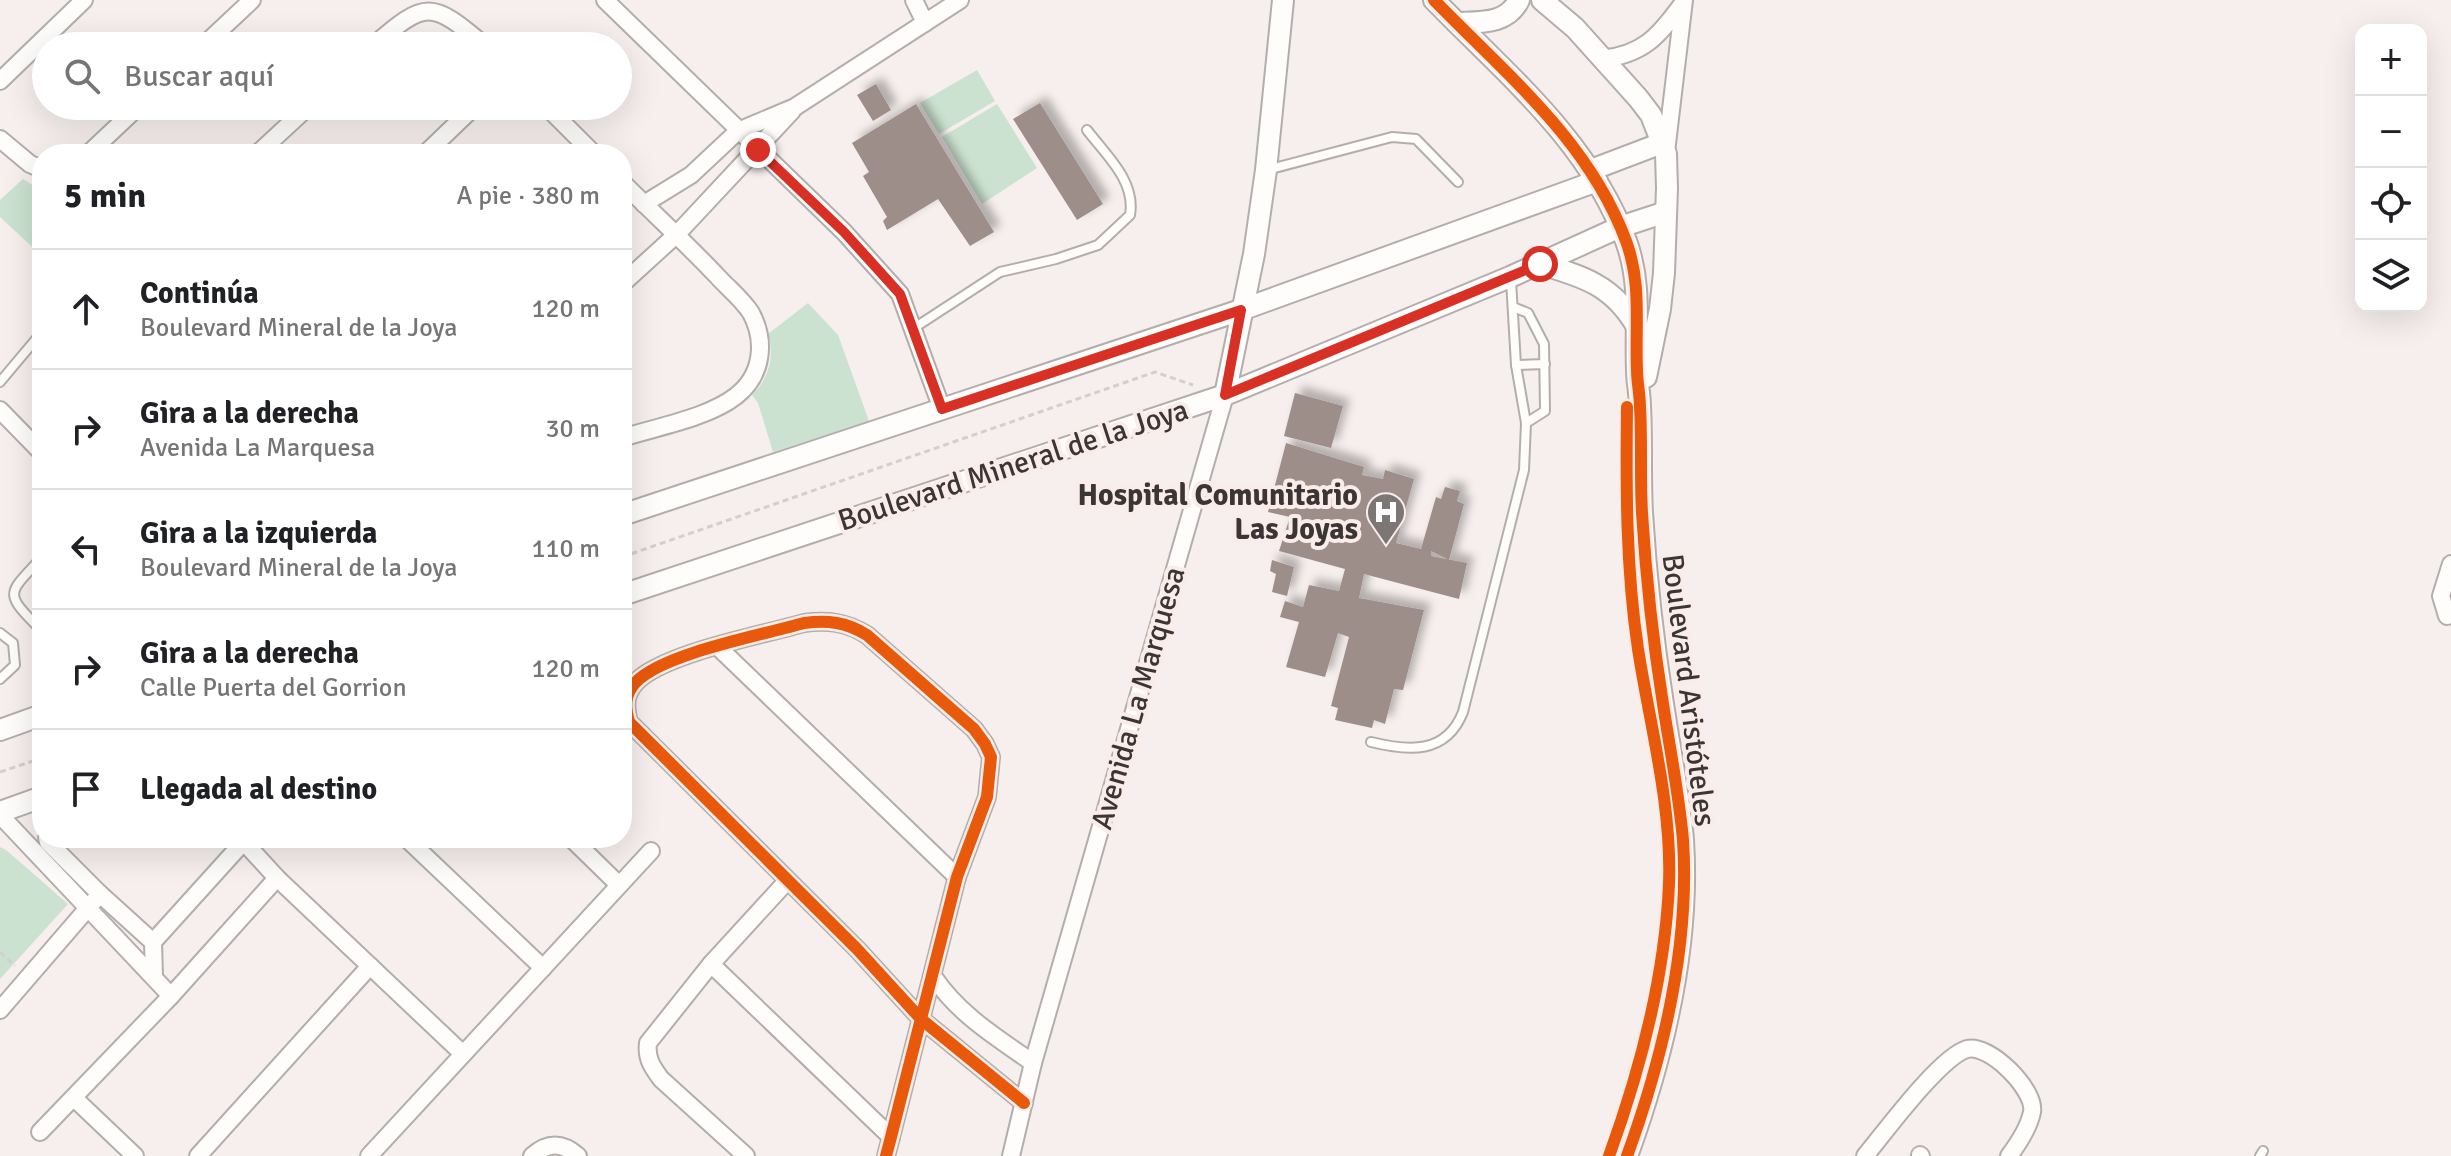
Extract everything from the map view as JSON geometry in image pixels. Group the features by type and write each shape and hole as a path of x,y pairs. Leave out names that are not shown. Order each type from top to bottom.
{"street":[{"path":"51,32 84,0"},
{"path":"218,32 252,0"},
{"path":"605,0 900,294 942,409"},
{"path":"914,0 925,23"},
{"name":"Avenida La Marquesa","path":"1011,1156 1033,1063 1225,395 1254,254 1283,0"},
{"name":"Boulevard Aristóteles","path":"1434,0 1511,73 1577,148 1620,227 1634,270 1644,549 1663,704 1676,778 1683,842 1684,901 1674,977 1657,1059 1627,1156"},
{"path":"1457,23 1501,19 1510,15 1519,0"},
{"path":"1542,0 1575,28 1651,115 1664,149"},
{"path":"1601,59 1623,57 1654,40 1684,1"},
{"path":"1664,149 1684,1"},
{"path":"644,204 691,175 738,131 795,107 954,2"},
{"path":"388,32 408,14 433,9 454,18 470,32"},
{"path":"0,81 32,50"},
{"path":"632,275 677,234 795,107"},
{"path":"99,144 124,120"},
{"path":"268,144 294,120"},
{"path":"435,144 460,120"},
{"path":"560,120 584,144"},
{"path":"0,139 32,165"},
{"path":"632,512 1241,310 1664,149"},
{"name":"Boulevard Aristóteles","path":"1640,406 1660,309 1666,212 1664,149"},
{"path":"632,192 749,310 761,345 759,364 751,380 737,395 714,409 632,435"},
{"name":"Boulevard Mineral de la Joya","path":"632,592 1225,395 1510,277 1620,227 1666,212"},
{"path":"1540,264 1580,275 1597,284 1627,310 1638,328"},
{"path":"0,410 32,443"},
{"path":"2447,616 2441,596 2451,564"},
{"path":"632,688 650,672 676,660 804,623 823,620 840,622 867,635 974,729 985,744 991,757 987,797 957,877 886,1156"},
{"path":"718,647 957,877"},
{"path":"0,730 32,719"},
{"path":"632,725 857,949 921,1019 1024,1103"},
{"path":"32,801 0,814 171,996"},
{"path":"54,848 153,942"},
{"path":"154,977 153,942 239,848"},
{"path":"253,848 277,878 463,1054"},
{"path":"417,848 543,968"},
{"path":"581,848 619,885"},
{"path":"369,1156 651,851"},
{"path":"40,1132 171,996 277,878"},
{"path":"746,1156 661,1079 651,1066 648,1043 711,964 787,881"},
{"path":"0,1010 100,894"},
{"path":"711,964 891,1137"},
{"path":"198,1156 370,966"},
{"path":"933,976 943,991 971,1019 1033,1063"},
{"path":"1865,1156 1947,1062 1969,1048 1981,1048 2018,1081 2032,1103 2028,1123 2009,1156"},
{"path":"74,1098 135,1156"},
{"path":"532,1156 543,1147 558,1144 578,1156"}],"lane":[{"path":"914,328 1000,272 1098,245 1130,215 1130,194 1124,179 1087,130"},
{"path":"1266,170 1406,136 1416,139 1458,182"},
{"path":"1371,742 1399,749 1440,743 1458,724 1524,470 1526,423 1516,365 1510,277"},
{"path":"1513,307 1528,313 1544,344 1545,411 1526,423"},
{"path":"0,382 32,344"},
{"path":"1516,365 1545,364"},
{"path":"32,568 14,588 12,595 14,602 32,621"},
{"path":"0,633 13,643 15,665 0,679"}],"path":[{"path":"632,554 1155,372 1225,395"},
{"path":"0,772 32,761"}],"green space":[{"path":"977,70 995,101 939,134 920,103"},
{"path":"997,104 1037,168 982,204 942,137"},
{"path":"23,179 32,185 32,247 0,217 0,200"},
{"path":"808,303 838,335 869,421 773,452 758,403 752,395 763,382 769,367 771,351 768,334"},
{"path":"0,847 68,904 0,979"}],"building":[{"path":"876,84 891,110 873,121 857,95"},
{"path":"1040,103 1103,204 1077,220 1013,119"},
{"path":"916,104 994,232 970,246 938,199 887,230 883,221 887,217 863,176 869,172 852,143"},
{"path":"1295,393 1343,406 1331,448 1284,436"},
{"path":"1286,443 1364,467 1362,475 1383,479 1385,470 1414,479 1396,543 1421,549 1436,497 1441,499 1445,487 1460,491 1457,501 1464,504 1449,560 1467,563 1459,599 1364,574 1359,598 1424,610 1403,690 1394,689 1385,724 1374,720 1372,728 1335,720 1338,708 1331,706 1349,637 1338,633 1325,677 1286,667 1299,622 1280,617 1285,601 1303,607 1309,585 1339,591 1345,569 1279,551 1290,517 1268,512"},
{"path":"1272,560 1294,567 1287,596 1272,592 1276,574 1270,571"}],"cycle path":[{"path":"1434,0 1517,82 1568,140 1610,205 1626,241 1634,273 1641,420 1641,500 1646,561 1656,657 1677,789 1684,880 1678,960 1671,1000 1652,1080 1627,1156"},
{"path":"1609,1156 1650,1022 1667,919 1669,884 1664,795 1638,649 1631,589 1627,407"},
{"path":"632,687 668,662 715,646 804,623 829,622 867,635 974,729 991,757 987,797 957,877 921,1019"},
{"path":"632,725 857,949 921,1019"},
{"path":"886,1156 921,1019"},
{"path":"921,1019 1024,1103"}],"place":[{"name":"Hospital Comunitario Las Joyas","path":"1386,546"}],"route":[{"path":"758,150 844,232 900,294 942,409 1241,310 1225,395 1540,264"}]}
